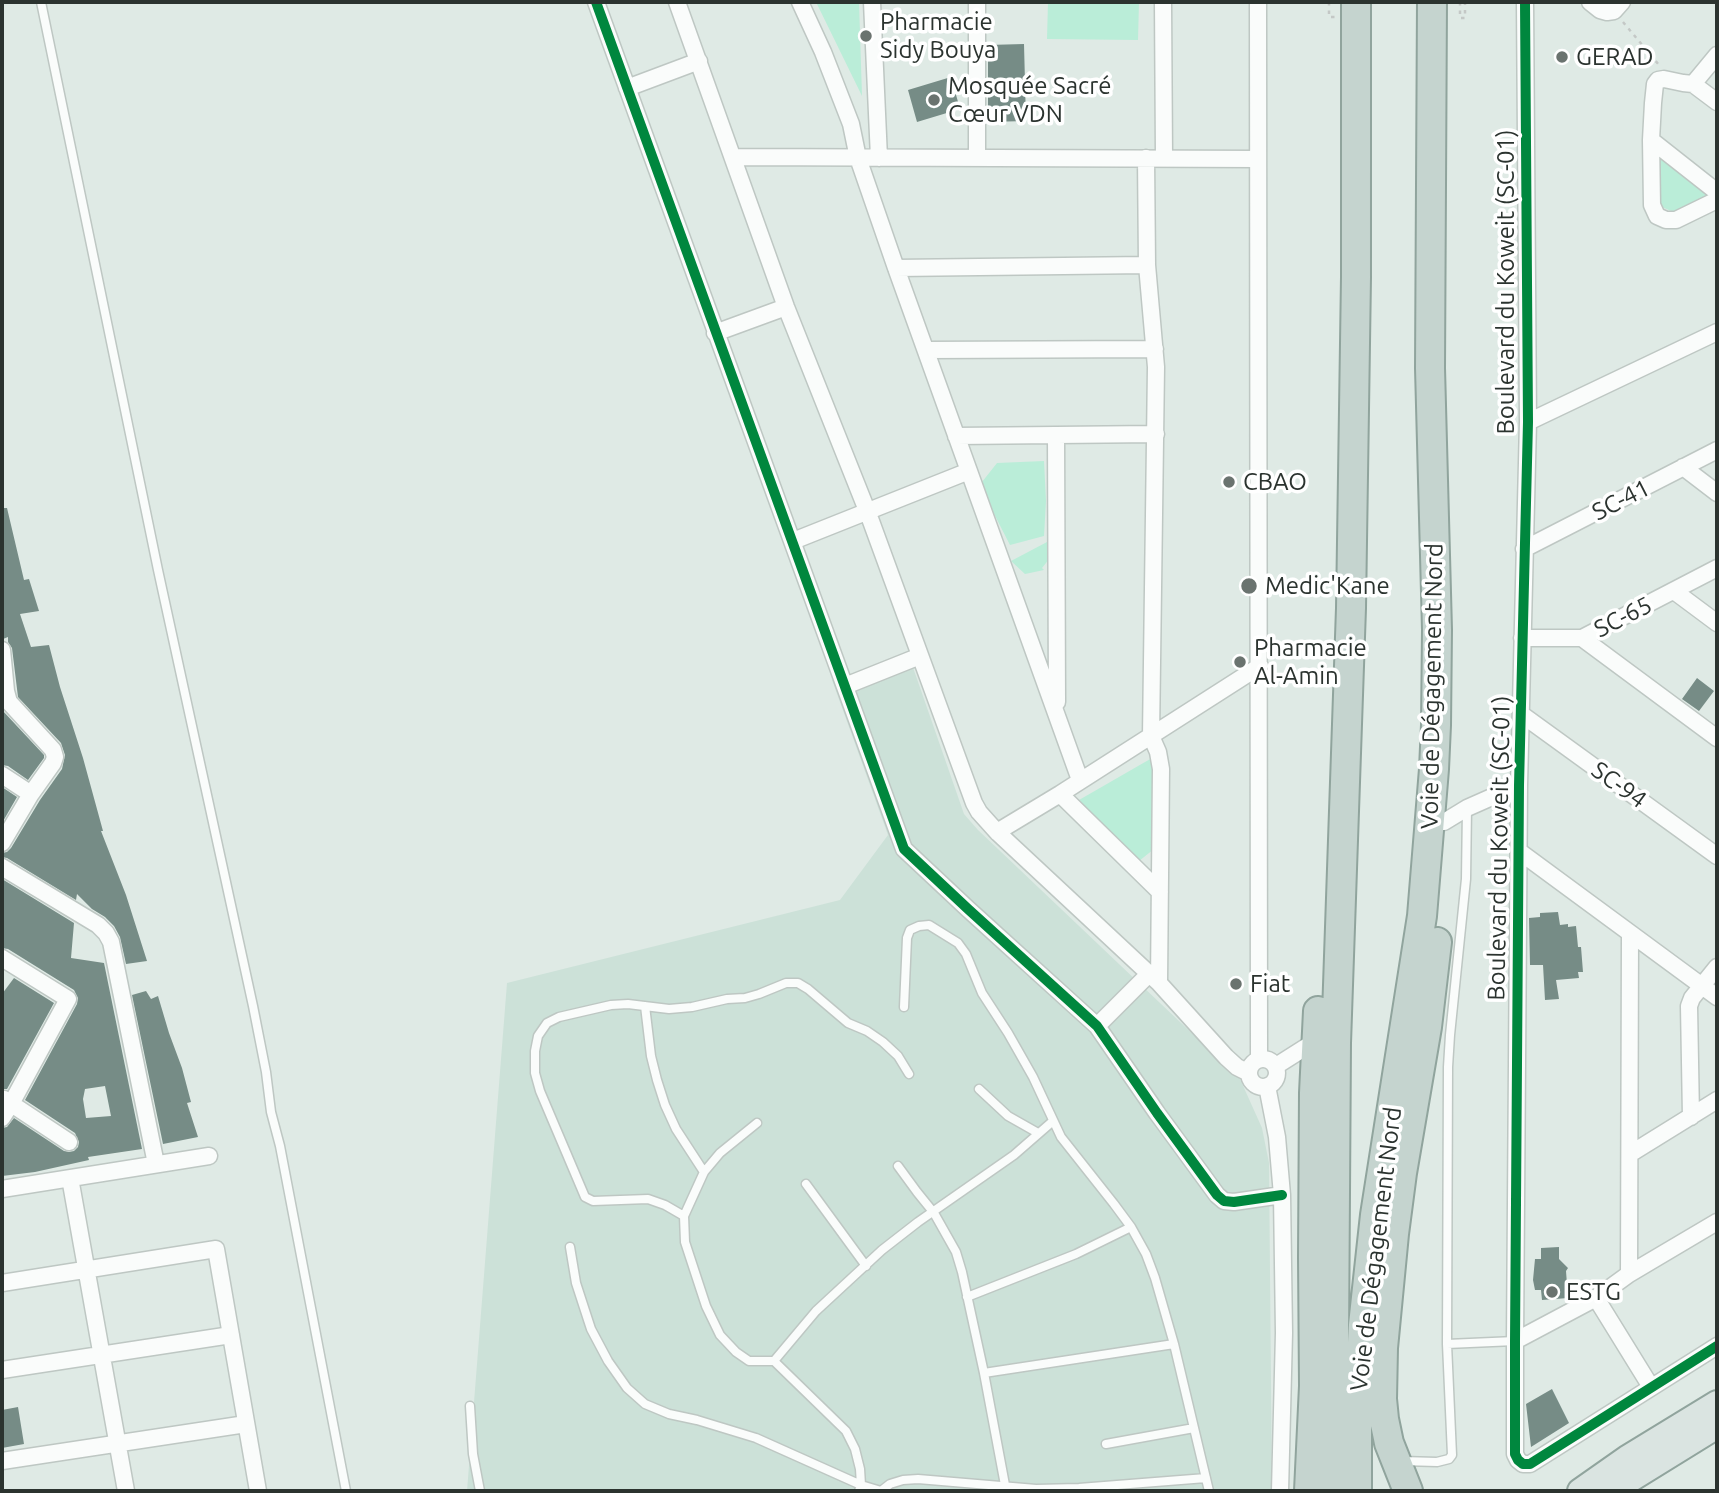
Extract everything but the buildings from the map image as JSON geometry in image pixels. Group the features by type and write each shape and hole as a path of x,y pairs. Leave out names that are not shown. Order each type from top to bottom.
{"highway":[{"name":"Voie de Dégagement Nord","path":"1357,1491 1357,1430 1363,1325 1377,1202 1422,916 1432,816 1437,630 1430,368 1432,2"},
{"name":"Voie de Dégagement Nord","path":"1333,1491 1327,1041 1351,608 1356,277 1345,6"},
{"path":"1408,1491 1389,1443 1382,1399 1385,1321 1400,1185 1427,1027 1441,893 1455,815 1446,734 1445,682 1437,630"},
{"path":"1309,1491 1314,1386 1314,1093 1327,1041"}],"main road":[{"path":"1580,1491 1627,1458 1717,1403"},
{"path":"1612,1491 1717,1426"}],"street":[{"path":"596,2 904,849 1097,1026 1217,1195 1224,1201 1234,1202 1282,1195"},
{"path":"677,2 786,307 868,513 971,798 979,812 997,832 1154,979 1226,1057 1249,1073"},
{"path":"800,2 851,124 858,158 896,268 1080,780"},
{"path":"872,2 879,158"},
{"path":"977,2 977,158"},
{"path":"1163,2 1164,158"},
{"path":"1258,2 1259,1059"},
{"name":"Boulevard du Koweit (SC-01)","path":"1525,2 1528,422 1519,785 1515,1341 1518,1460 1523,1464 1530,1464 1717,1346"},
{"path":"1590,2 1607,12 1618,6"},
{"path":"1693,84 1717,55"},
{"path":"627,88 699,61"},
{"path":"1717,102 1693,84 1658,80 1655,84 1651,140 1652,205 1657,216 1676,220 1717,200"},
{"path":"1651,140 1717,192"},
{"path":"734,157 1258,159"},
{"path":"1097,1026 1154,979 1160,892 1161,769 1151,736 1156,368 1147,265 1146,158"},
{"path":"896,268 1147,265"},
{"path":"715,332 786,307"},
{"path":"1528,422 1717,332"},
{"path":"926,350 1154,349"},
{"path":"957,436 1156,434"},
{"path":"1056,435 1057,715"},
{"name":"SC-41","path":"1524,549 1717,450"},
{"path":"1684,467 1717,493"},
{"path":"793,541 969,471"},
{"name":"SC-65","path":"1522,638 1582,638 1717,568"},
{"path":"1674,591 1717,623"},
{"path":"1582,638 1717,738"},
{"path":"2,650 9,702 53,750 55,757 2,843"},
{"path":"845,686 920,656"},
{"path":"997,832 1260,666"},
{"name":"SC-94","path":"1521,714 1717,856"},
{"path":"2,775 32,794"},
{"path":"1455,815 1519,785"},
{"path":"1060,794 1160,892"},
{"path":"1520,852 1717,998"},
{"path":"2,867 98,925 111,942 156,1164"},
{"path":"1629,1274 1630,934"},
{"path":"2,958 68,999 5,1107 69,1142"},
{"path":"1691,1117 1689,1006 1692,998 1717,967"},
{"path":"1276,1066 1327,1041"},
{"path":"1259,1059 1272,1061 1276,1066 1276,1078 1267,1086 1255,1084 1251,1079 1250,1067 1259,1059"},
{"path":"1267,1086 1277,1137 1282,1195 1284,1333 1280,1491"},
{"path":"1630,1154 1717,1100"},
{"path":"2,1189 209,1156"},
{"path":"70,1178 126,1491"},
{"path":"1515,1341 1596,1298 1629,1274 1717,1222"},
{"path":"2,1283 216,1249 258,1491"},
{"path":"1596,1298 1651,1387"},
{"path":"2,1370 231,1335"},
{"path":"2,1461 246,1424"}],"lane":[{"path":"41,2 253,1006 271,1112 280,1146 346,1491"},
{"path":"1395,1461 1437,1462 1449,1459 1452,1455 1447,1344 1448,1067 1466,880 1455,815"},
{"path":"904,1007 907,938 910,930 929,925 958,943 966,954 982,993 1033,1077 1061,1137 1131,1227 1146,1254 1174,1344 1209,1491"},
{"path":"684,1216 648,1199 593,1201 585,1197 535,1073 538,1036 547,1023 559,1017 611,1005 628,1004 669,1009 692,1007 745,998 786,983 798,983 848,1023 883,1042 898,1056 909,1074"},
{"path":"645,1006 651,1056 665,1105 676,1129 704,1172"},
{"path":"979,1088 1008,1116 1038,1133"},
{"path":"774,1361 817,1311 882,1250 1014,1155 1053,1121"},
{"path":"757,1123 720,1153 704,1172 684,1216 685,1242 706,1306 720,1335 749,1361 774,1361 846,1431 855,1449 860,1469 860,1488"},
{"path":"898,1166 933,1213 956,1252 984,1373 1005,1485"},
{"path":"806,1184 866,1266"},
{"path":"968,1297 1076,1254 1131,1227"},
{"path":"570,1247 576,1283 591,1329 614,1370 627,1388 645,1404 756,1438 860,1488 881,1491 890,1484 918,1479 1036,1489 1206,1478"},
{"path":"1447,1344 1515,1341"},
{"path":"984,1373 1174,1344"},
{"path":"470,1406 473,1454 480,1491"},
{"path":"1106,1444 1194,1428"}],"path":[{"path":"1329,2 1329,17 1335,17 1345,6"},
{"path":"1618,6 1672,80"}],"shaded area":[{"path":"909,656 964,814 1240,1079 1262,1128 1269,1163 1272,1491 467,1491 507,983 840,900 888,835 832,680"}],"green space":[{"path":"816,2 859,2 862,96"},
{"path":"1048,2 1139,2 1138,40 1047,39"},
{"path":"1661,156 1706,190 1708,195 1701,202 1680,211 1671,211 1660,206 1657,157"},
{"path":"1044,461 1044,536 1010,545 989,504 982,482 997,463"},
{"path":"1047,542 1050,558 1042,568 1044,570 1025,574 1011,561"},
{"path":"1152,758 1154,849 1139,861 1079,800"}],"cycle path":[{"path":"596,2 904,849 1097,1026 1217,1195 1224,1201 1234,1202 1282,1195"},
{"path":"1525,2 1528,422 1519,785 1515,1341 1515,1454 1518,1460 1523,1464 1530,1464 1717,1346"}],"place":[{"name":"Pharmacie Sidy Bouya","path":"866,36"},
{"name":"GERAD","path":"1562,57"},
{"name":"Mosquée Sacré Cœur VDN","path":"934,100"},
{"name":"CBAO","path":"1229,482"},
{"name":"Medic'Kane","path":"1249,586"},
{"name":"Pharmacie Al-Amin","path":"1240,662"},
{"name":"Fiat","path":"1236,984"},
{"name":"ESTG","path":"1552,1292"}]}
